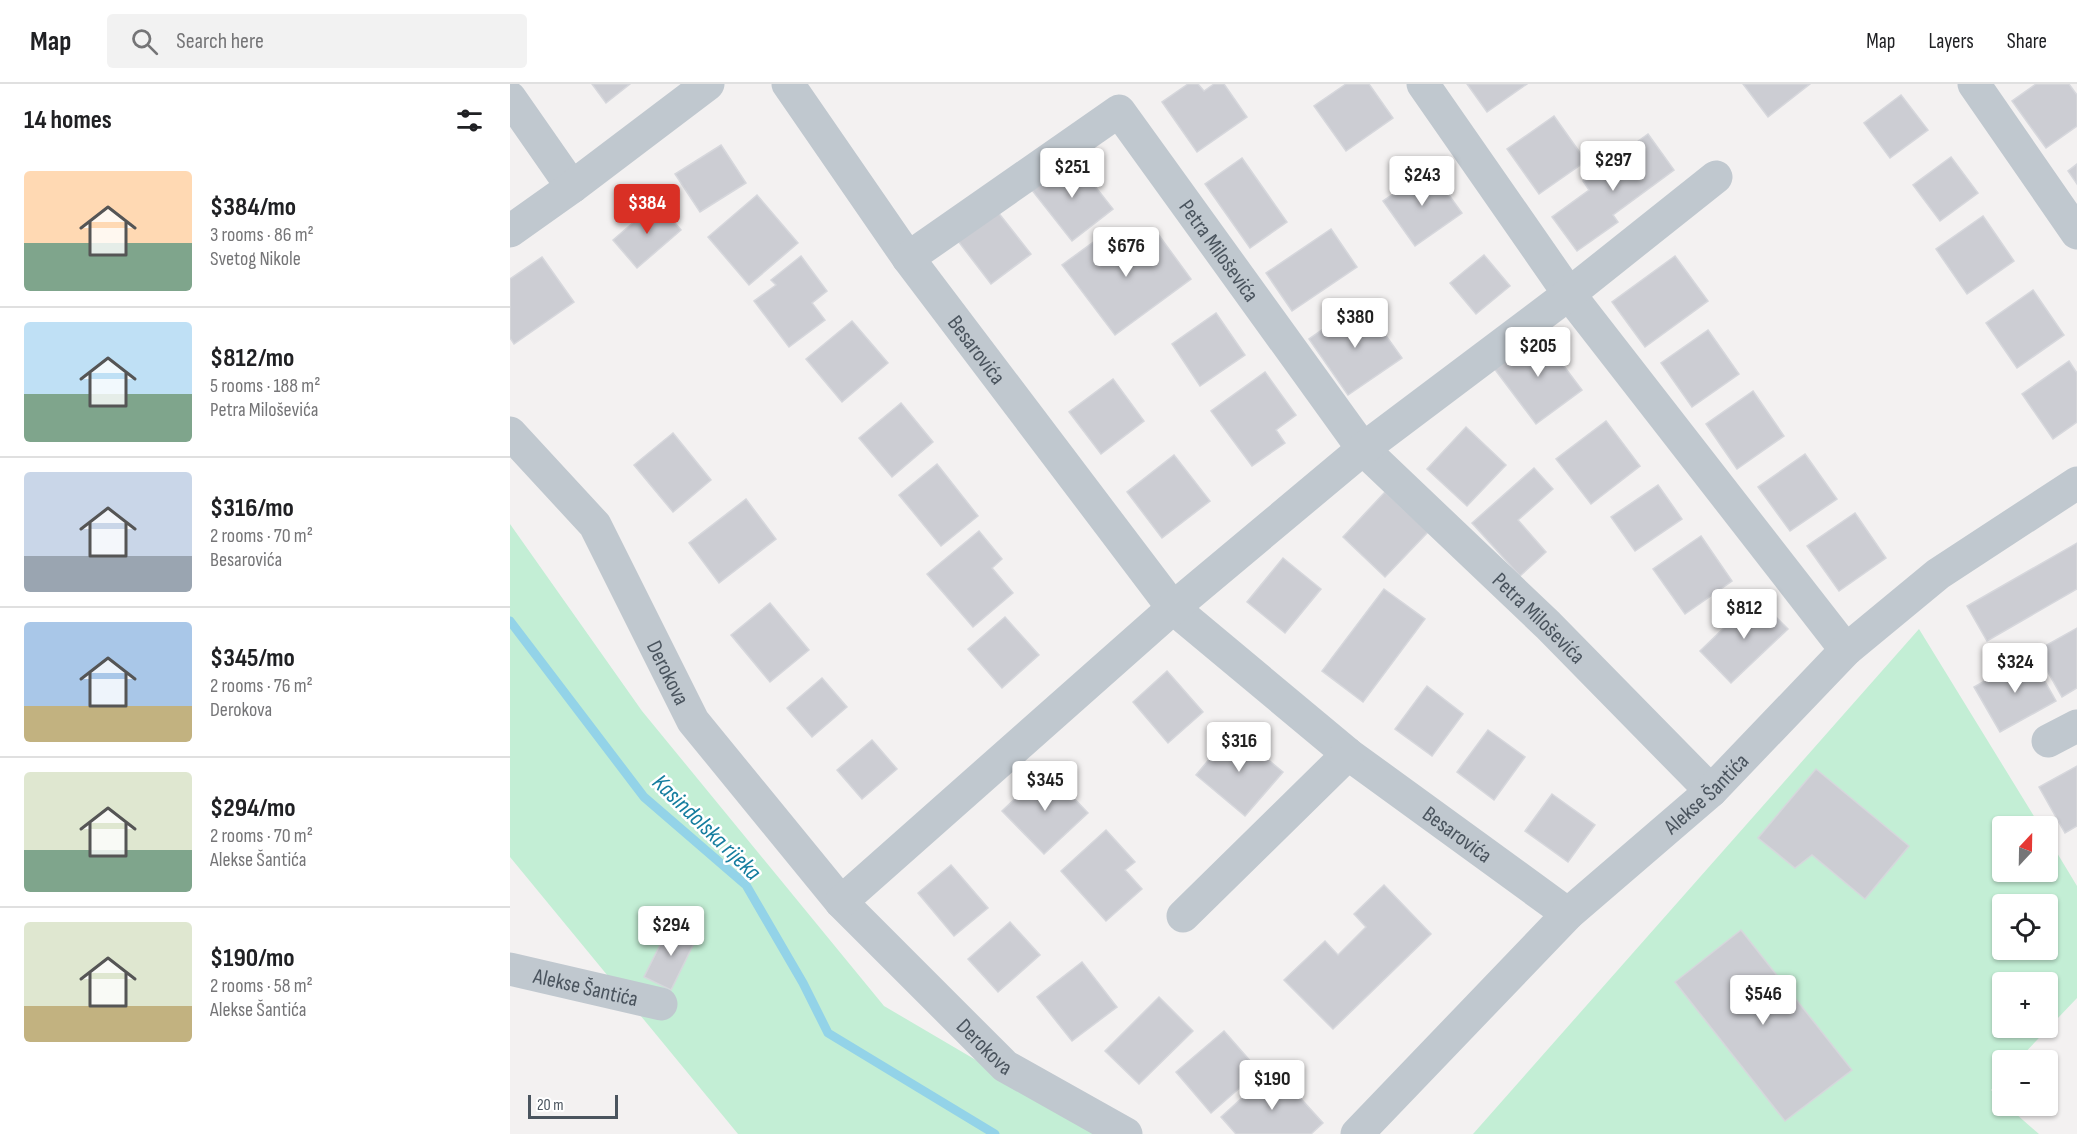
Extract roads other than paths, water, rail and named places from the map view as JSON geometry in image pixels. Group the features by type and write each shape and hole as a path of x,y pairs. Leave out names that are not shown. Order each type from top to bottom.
{"street":[{"path":"510,231 708,84"},
{"name":"Besarovića","path":"788,84 908,258 1173,608 1348,754 1568,914"},
{"path":"1423,84 1569,294 1846,650"},
{"path":"1974,84 2077,233"},
{"path":"510,98 572,187"},
{"name":"Petra Miloševića","path":"908,258 1119,111 1363,449 1548,625 1711,791"},
{"path":"841,902 1173,608 1363,449 1569,294 1716,177"},
{"name":"Derokova","path":"510,433 595,525 693,721 841,902 1005,1066 1126,1134"},
{"name":"Alekse Šantića","path":"1357,1134 1568,914 1711,791 1846,650 1938,574 2077,483"},
{"path":"2048,741 2077,726"},
{"path":"1183,916 1348,754"},
{"name":"Alekse Šantića","path":"510,969 660,1004"}],"waterway":[{"name":"Kasindolska rijeka","path":"510,621 644,797 746,885 803,983 828,1033 995,1134"}]}
